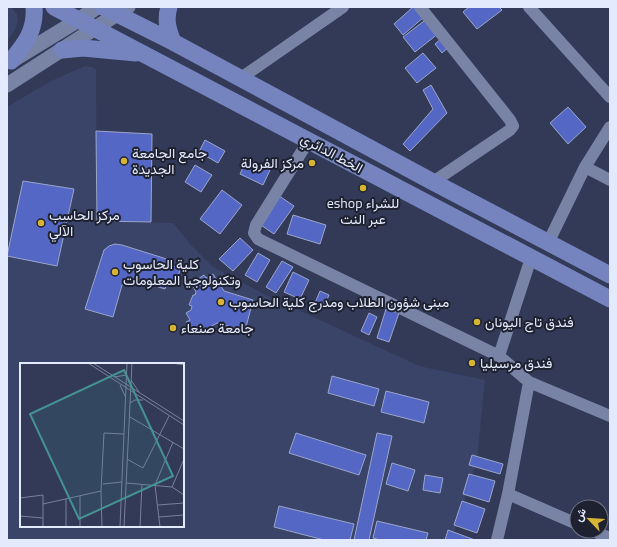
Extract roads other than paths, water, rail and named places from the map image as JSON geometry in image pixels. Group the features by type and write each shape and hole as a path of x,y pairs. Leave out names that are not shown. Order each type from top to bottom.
{"main road":[{"path":"9,62 29,37 34,25 34,7"},
{"name":"الخط الدائري","path":"54,7 80,19 610,300"},
{"path":"169,7 167,14 168,28 173,42"},
{"name":"الخط الدائري","path":"116,9 173,42 433,182 610,275"},
{"path":"62,50 83,48 145,54"}],"street":[{"path":"9,62 97,7"},
{"path":"241,78 343,7"},
{"path":"420,7 513,126 510,130 433,182"},
{"path":"529,7 610,97"},
{"path":"7,86 96,28 116,9"},
{"path":"548,243 585,167 610,127"},
{"path":"309,140 256,225 254,233 258,239 499,356 529,382 610,416"},
{"path":"585,167 610,180"},
{"path":"499,356 531,258"},
{"path":"497,540 508,494 529,382"},
{"path":"508,494 569,521"}],"place":[{"name":"جامع الجامعة الجديدة","path":"124,161"},
{"name":"مركز الفرولة","path":"312,163"},
{"name":"eshop للشراء عبر النت","path":"363,188"},
{"name":"مركز الحاسب الآلي","path":"41,223"},
{"name":"كلية الحاسوب وتكنولوجيا المعلومات","path":"115,272"},
{"name":"مبنى شؤون الطلاب ومدرج كلية الحاسوب","path":"221,302"},
{"name":"فندق تاج اليونان","path":"477,322"},
{"name":"جامعة صنعاء","path":"173,328"},
{"name":"فندق مرسيليا","path":"472,363"}]}
